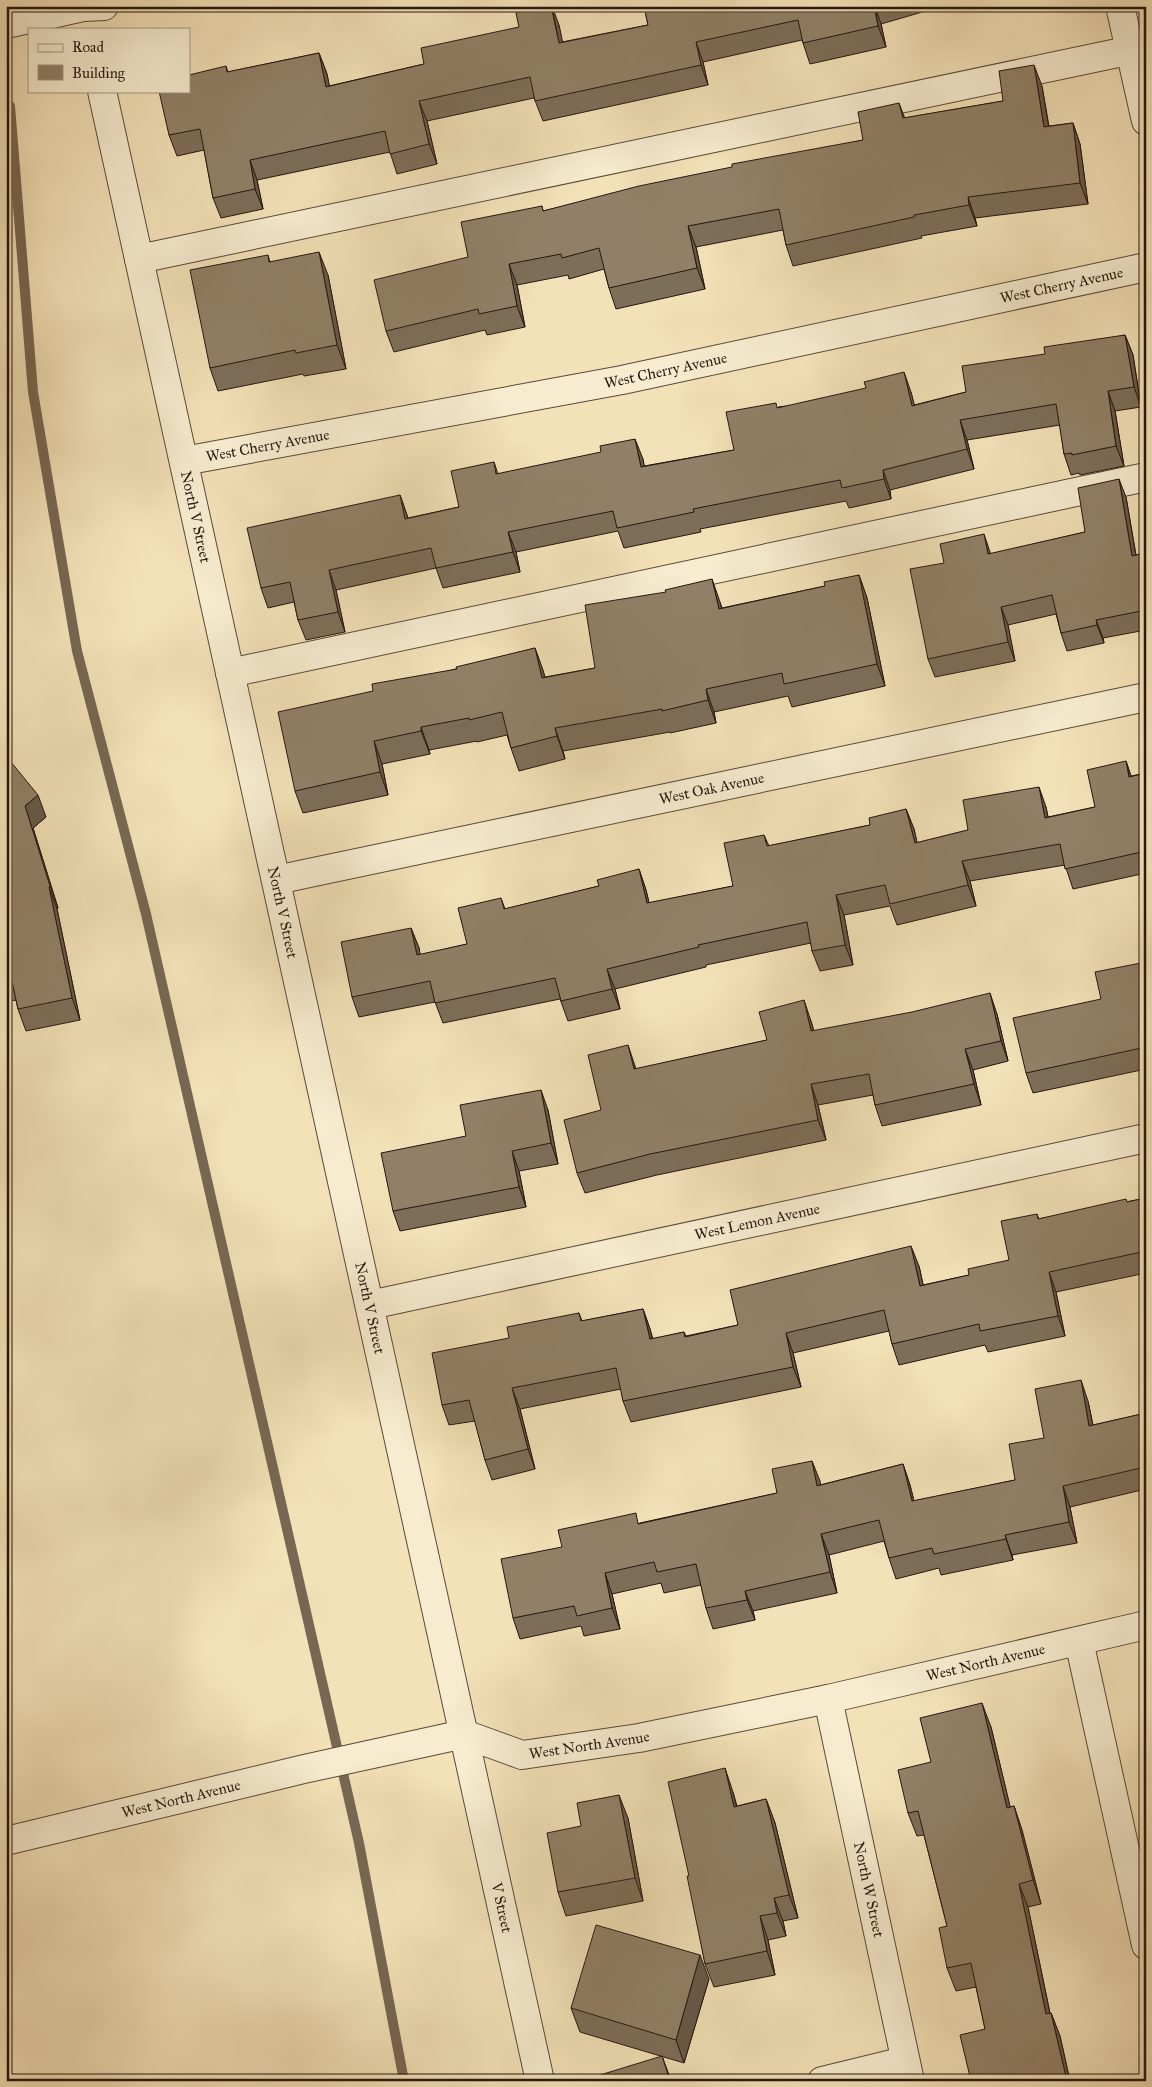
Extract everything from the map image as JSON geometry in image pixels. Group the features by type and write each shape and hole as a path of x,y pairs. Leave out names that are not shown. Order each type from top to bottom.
{"street":[{"path":"1120,6 1138,49 1146,121"},
{"path":"6,24 90,12"},
{"path":"139,259 1138,49"},
{"name":"North V Street","path":"102,92 464,1734"},
{"name":"West Cherry Avenue","path":"184,461 622,380 1146,267"},
{"path":"230,673 1146,477"},
{"name":"West Oak Avenue","path":"276,880 1146,697"},
{"name":"West Lemon Avenue","path":"370,1305 1146,1138"},
{"name":"West North Avenue","path":"6,1841 304,1769 464,1734 522,1755 639,1738 828,1699 1146,1625"},
{"path":"1079,1641 1146,1945"},
{"name":"North W Street","path":"828,1699 907,2071"},
{"name":"V Street","path":"464,1734 540,2081"},
{"path":"822,2081 907,2071"}],"building":[{"path":"551,6 559,43 648,25 644,6 874,6 878,26 803,43 798,20 696,42 701,65 535,101 530,77 419,101 429,144 390,154 385,131 250,160 255,189 213,198 200,129 169,135 159,92 190,92 190,75 226,66 227,72 319,53 326,87 424,64 421,48 519,27 516,13"},
{"path":"1034,65 1044,127 1073,123 1080,183 968,197 969,205 914,215 914,217 786,245 779,209 688,226 697,268 609,288 599,248 562,258 561,254 509,264 517,306 479,314 478,309 386,331 374,280 468,257 461,222 542,206 543,211 639,186 732,167 732,164 863,140 858,112 899,103 903,118 1003,101 999,71"},
{"path":"319,252 337,345 296,353 295,350 210,368 190,270 268,255 269,262"},
{"path":"1125,335 1134,387 1108,391 1116,446 1072,455 1072,453 1064,454 1056,404 960,420 967,449 883,470 884,479 842,488 840,480 693,509 694,512 617,528 613,511 508,532 513,552 436,568 431,548 329,570 338,612 298,620 290,582 261,588 247,528 400,495 405,519 459,507 451,471 494,462 496,474 601,452 600,446 635,439 641,467 734,450 726,412 776,403 777,408 866,388 864,382 904,372 912,406 966,392 962,366 1045,354 1044,347"},
{"path":"1119,479 1132,556 1146,553 1146,610 1096,620 1097,625 1061,633 1052,595 1001,607 1008,642 928,659 910,569 944,563 940,544 984,534 988,554 1085,532 1078,488"},
{"path":"859,575 877,664 784,684 782,673 706,689 708,700 662,711 662,709 555,728 557,736 511,748 502,712 469,720 469,718 421,727 421,731 374,741 380,772 295,791 278,712 373,691 372,684 457,669 456,667 535,648 542,678 595,668 585,605 666,592 665,590 712,579 719,609 825,586 824,582"},
{"path":"6,756 38,795 25,806 50,886 72,998 18,1009 11,977 6,978"},
{"path":"1126,761 1129,777 1146,773 1146,851 1065,869 1060,844 962,861 968,885 890,904 885,885 836,895 845,945 812,951 807,922 698,945 699,947 607,969 612,989 561,1001 555,978 435,1003 430,981 352,997 341,942 411,928 417,955 467,944 458,908 501,898 504,909 599,886 597,880 639,869 647,903 733,886 724,843 764,835 767,846 870,825 869,818 906,809 915,843 968,830 963,800 1039,787 1045,818 1095,807 1087,770"},
{"path":"1146,962 1146,1047 1026,1073 1013,1018 1101,999 1095,972"},
{"path":"990,993 1001,1041 965,1049 974,1084 875,1105 869,1074 811,1084 818,1120 650,1154 577,1173 564,1120 601,1110 588,1055 628,1045 634,1069 767,1040 759,1012 804,1000 811,1031 912,1012"},
{"path":"541,1090 551,1143 512,1151 519,1187 393,1211 381,1153 466,1136 460,1105"},
{"path":"1146,1198 1146,1251 1049,1272 1058,1316 980,1331 979,1324 892,1344 884,1310 786,1333 793,1367 623,1401 616,1368 512,1388 528,1449 485,1460 469,1400 442,1405 432,1353 509,1338 507,1327 579,1313 581,1321 643,1309 650,1339 684,1332 685,1337 738,1325 730,1290 911,1246 920,1286 969,1275 968,1269 1009,1260 1001,1221 1037,1214 1038,1219 1126,1199 1127,1202"},
{"path":"1081,1380 1089,1426 1146,1413 1146,1471 1145,1467 1063,1486 1069,1522 1005,1535 1006,1539 934,1554 932,1548 889,1558 879,1520 821,1534 830,1572 745,1591 747,1600 706,1608 696,1564 657,1572 654,1562 605,1573 612,1608 577,1616 574,1606 513,1618 501,1559 562,1547 558,1530 636,1513 638,1524 777,1493 772,1469 812,1461 817,1486 903,1464 912,1501 1015,1480 1009,1444 1044,1438 1035,1389"},
{"path":"982,1703 1007,1808 1014,1806 1033,1880 1019,1884 1046,2014 1051,2013 1067,2081 1004,2081 1003,2075 971,2081 960,2035 985,2029 971,1963 947,1968 939,1928 947,1926 918,1811 908,1813 898,1770 931,1762 920,1718"},
{"path":"725,1768 734,1807 766,1799 789,1895 774,1898 777,1913 760,1916 767,1951 705,1964 687,1876 689,1876 668,1782"},
{"path":"619,1795 635,1878 558,1892 547,1833 581,1826 577,1803"},
{"path":"596,1925 700,1955 676,2040 571,2008"},
{"path":"662,2056 670,2081 588,2081 587,2079"}],"waterway":[{"path":"10,106 33,392 77,651 146,914 359,1843 404,2081"}]}
